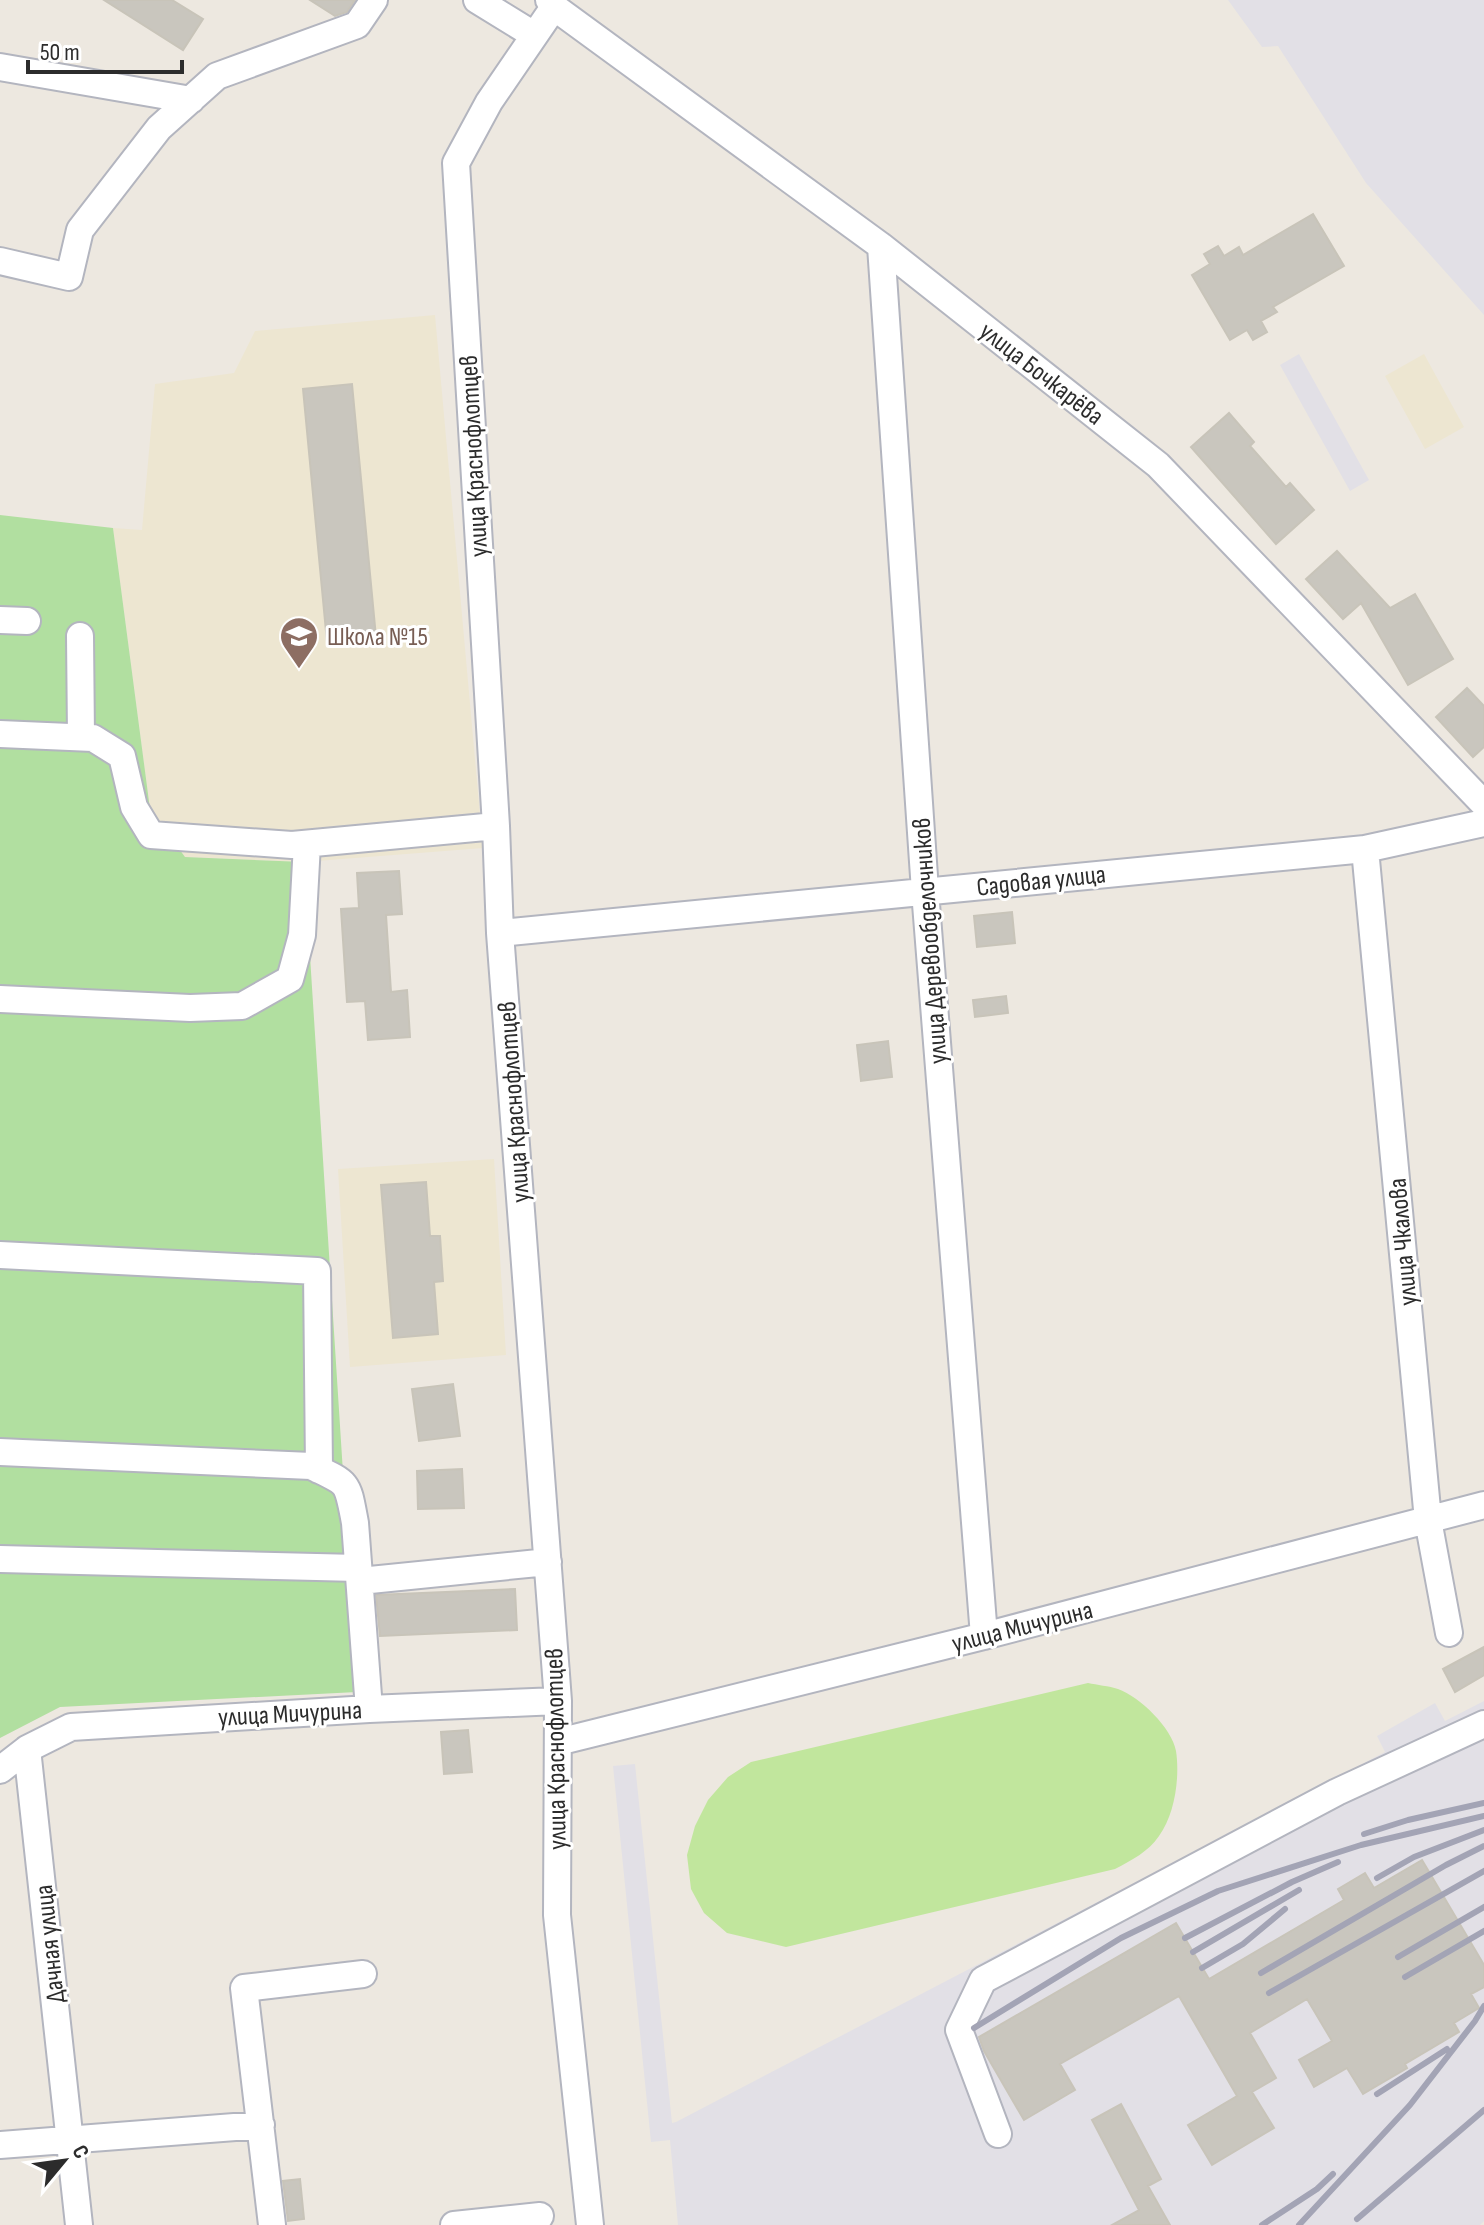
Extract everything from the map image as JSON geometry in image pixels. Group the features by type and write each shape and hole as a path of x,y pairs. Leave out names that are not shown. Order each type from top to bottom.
{"street":[{"path":"0,261 69,277 80,230 159,128 217,76 357,25 374,0"},
{"path":"477,0 534,35"},
{"name":"улица Краснофлотцев","path":"552,3 489,102 456,163 500,933 558,1701 557,1915 590,2225"},
{"name":"улица Бочкарёва","path":"552,3 881,246 1158,465 1484,804"},
{"path":"0,67 191,100"},
{"name":"улица Деревообделочников","path":"881,246 925,891 984,1636"},
{"path":"0,620 27,621"},
{"path":"80,636 81,737"},
{"path":"0,734 93,738 122,756 134,807 151,835 292,845 496,826"},
{"name":"Садовая улица","path":"500,933 1365,849 1484,823"},
{"path":"0,999 190,1008 242,1006 290,979 302,935 307,844"},
{"name":"улица Чкалова","path":"1365,849 1428,1520 1449,1633"},
{"path":"0,1255 317,1271 319,1470"},
{"path":"0,1452 311,1466 343,1481 350,1493 355,1523 369,1709"},
{"name":"улица Мичурина","path":"558,1742 984,1636 1484,1505"},
{"path":"0,1559 359,1575 548,1562"},
{"name":"улица Мичурина","path":"1,1769 27,1749 71,1727 558,1701"},
{"path":"998,2134 959,2030 983,1980 1337,1792 1484,1724"},
{"name":"Дачная улица","path":"27,1749 79,2225"},
{"path":"272,2225 244,1988 363,1974"},
{"path":"0,2145 261,2125"},
{"path":"454,2225 540,2216"}],"shaded area":[{"path":"1228,0 1484,0 1484,315 1366,183 1278,46 1262,47"},
{"name":"Школа №15","path":"435,315 483,848 304,862 185,857 150,809 113,528 142,530 155,384 234,373 255,331"},
{"path":"1299,354 1369,480 1350,491 1280,365"},
{"path":"1424,354 1464,427 1425,449 1385,376"},
{"path":"494,1159 506,1355 350,1367 338,1169"},
{"path":"1484,1701 1484,2221 1480,2225 678,2225 670,2140 651,2142 613,1766 635,1764 672,2123 1385,1752 1377,1736 1435,1703 1445,1721"}],"green space":[{"path":"0,515 113,528 150,809 185,857 304,862 357,1692 60,1707 0,1738"},
{"path":"1088,1683 1118,1689 1136,1699 1162,1723 1176,1751 1177,1784 1169,1817 1155,1842 1133,1859 1115,1869 786,1947 727,1933 704,1913 691,1889 687,1855 695,1826 708,1800 728,1777 751,1762"}],"building":[{"path":"104,0 172,0 203,19 183,50"},
{"path":"310,0 355,0 347,12 335,16"},
{"path":"1313,214 1344,266 1273,307 1277,312 1261,321 1267,332 1253,340 1247,330 1230,340 1192,275 1210,264 1204,254 1218,246 1224,256 1239,247 1243,255"},
{"path":"352,384 376,637 327,642 303,389"},
{"path":"1229,413 1254,442 1250,446 1286,487 1290,483 1314,510 1276,544 1191,447"},
{"path":"1337,551 1390,608 1415,594 1453,659 1408,685 1361,603 1343,619 1306,579"},
{"path":"1467,688 1484,706 1484,747 1473,757 1436,717"},
{"path":"399,871 402,914 386,915 391,992 407,990 410,1037 368,1040 365,1001 347,1002 341,909 359,908 357,873"},
{"path":"1012,912 1015,943 977,947 974,916"},
{"path":"1006,996 1008,1013 975,1017 973,1000"},
{"path":"888,1041 892,1077 861,1081 857,1045"},
{"path":"426,1182 430,1236 440,1236 443,1281 434,1282 438,1334 393,1338 381,1185"},
{"path":"453,1384 460,1436 419,1441 412,1389"},
{"path":"462,1469 464,1508 418,1509 417,1471"},
{"path":"515,1589 517,1630 380,1636 376,1595"},
{"path":"1484,1647 1484,1675 1455,1692 1443,1669"},
{"path":"468,1730 472,1772 444,1774 441,1732"},
{"path":"1422,1860 1484,1965 1484,1987 1471,1994 1479,2008 1454,2023 1459,2032 1405,2064 1407,2068 1363,2094 1347,2068 1314,2087 1299,2060 1332,2041 1307,1999 1250,2033 1276,2078 1252,2092 1274,2128 1212,2165 1188,2125 1237,2096 1179,1996 1060,2064 1075,2090 1024,2120 984,2051 979,2037 1176,1923 1209,1979 1344,1900 1338,1889 1365,1873 1374,1888"},
{"path":"1121,2104 1161,2179 1148,2186 1170,2225 1112,2225 1139,2210 1092,2120"},
{"path":"300,2179 304,2219 288,2221 283,2181"}],"railway":[{"path":"1364,1834 1408,1820 1484,1803"},
{"path":"974,2028 1121,1938 1218,1891 1361,1845 1484,1816"},
{"path":"1377,1878 1414,1857 1484,1830"},
{"path":"1261,1973 1484,1846"},
{"path":"1185,1938 1292,1882 1338,1862"},
{"path":"1269,1993 1484,1871"},
{"path":"1193,1952 1299,1890"},
{"path":"1398,1957 1484,1907"},
{"path":"1202,1968 1243,1944 1285,1909"},
{"path":"1405,1977 1484,1931"},
{"path":"1299,2225 1410,2105 1484,2006"},
{"path":"1377,2094 1447,2049"},
{"path":"1357,2219 1484,2110"},
{"path":"1262,2225 1317,2189 1333,2174"}],"place":[{"name":"Школа №15","path":"299,670"}]}
